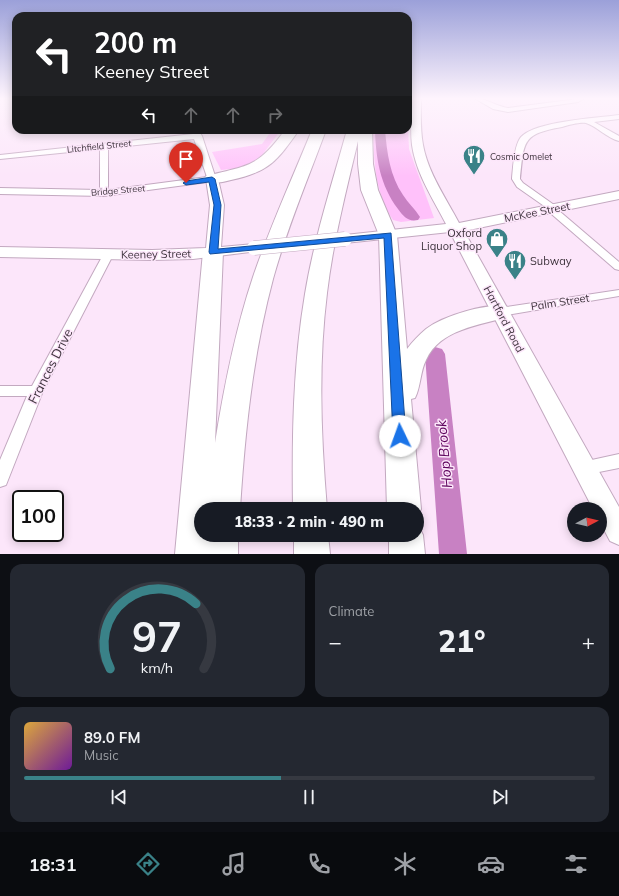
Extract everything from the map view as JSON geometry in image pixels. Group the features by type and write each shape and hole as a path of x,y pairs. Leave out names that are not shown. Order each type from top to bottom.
{"highway":[{"path":"212,179 243,173 263,165 276,153 289,134"},
{"path":"225,502 234,412 254,312 273,248 317,134"},
{"path":"310,502 308,408 313,316 323,253 353,134"},
{"path":"365,134 370,192 388,235 404,502"},
{"path":"193,554 213,252"},
{"path":"401,452 405,384 409,368 415,355 432,336 447,326 473,317 500,312"},
{"path":"220,554 221,542"},
{"path":"311,542 312,554"},
{"path":"406,542 407,554"}],"main road":[{"name":"Hartford Road","path":"416,124 416,133 420,159 429,181 619,532"},
{"path":"212,179 217,205 213,252"},
{"name":"McKee Street","path":"455,228 619,195"},
{"name":"Keeney Street","path":"0,252 167,255 213,252 455,228"}],"street":[{"path":"575,124 541,129 530,133 524,140 516,178 520,185 553,209 619,267"},
{"path":"591,124 619,138"},
{"name":"Litchfield Street","path":"0,157 104,146 190,134"},
{"path":"197,134 212,179"},
{"path":"104,146 104,193"},
{"name":"Bridge Street","path":"0,191 104,193 212,179"},
{"name":"Frances Drive","path":"0,480 36,391 108,255"},
{"name":"Palm Street","path":"500,312 619,293"},
{"path":"0,391 36,391"},
{"path":"584,468 619,461"}],"shaded area":[{"path":"269,134 278,134 256,163 239,168 221,170 212,152 262,144"},
{"path":"373,134 408,134 409,149 434,218 401,222 393,220 382,199 374,154"}],"waterway":[{"name":"Hop Brook","path":"380,134 382,156 388,178 397,198 413,217"},
{"name":"Hop Brook","path":"435,354 453,554"}],"place":[{"name":"Cosmic Omelet","path":"474,176"},
{"name":"Oxford Liquor Shop","path":"497,258"},
{"name":"Subway","path":"515,280"}],"route":[{"path":"186,183 212,179 217,198 217,226 213,252 388,235 400,436"}]}
